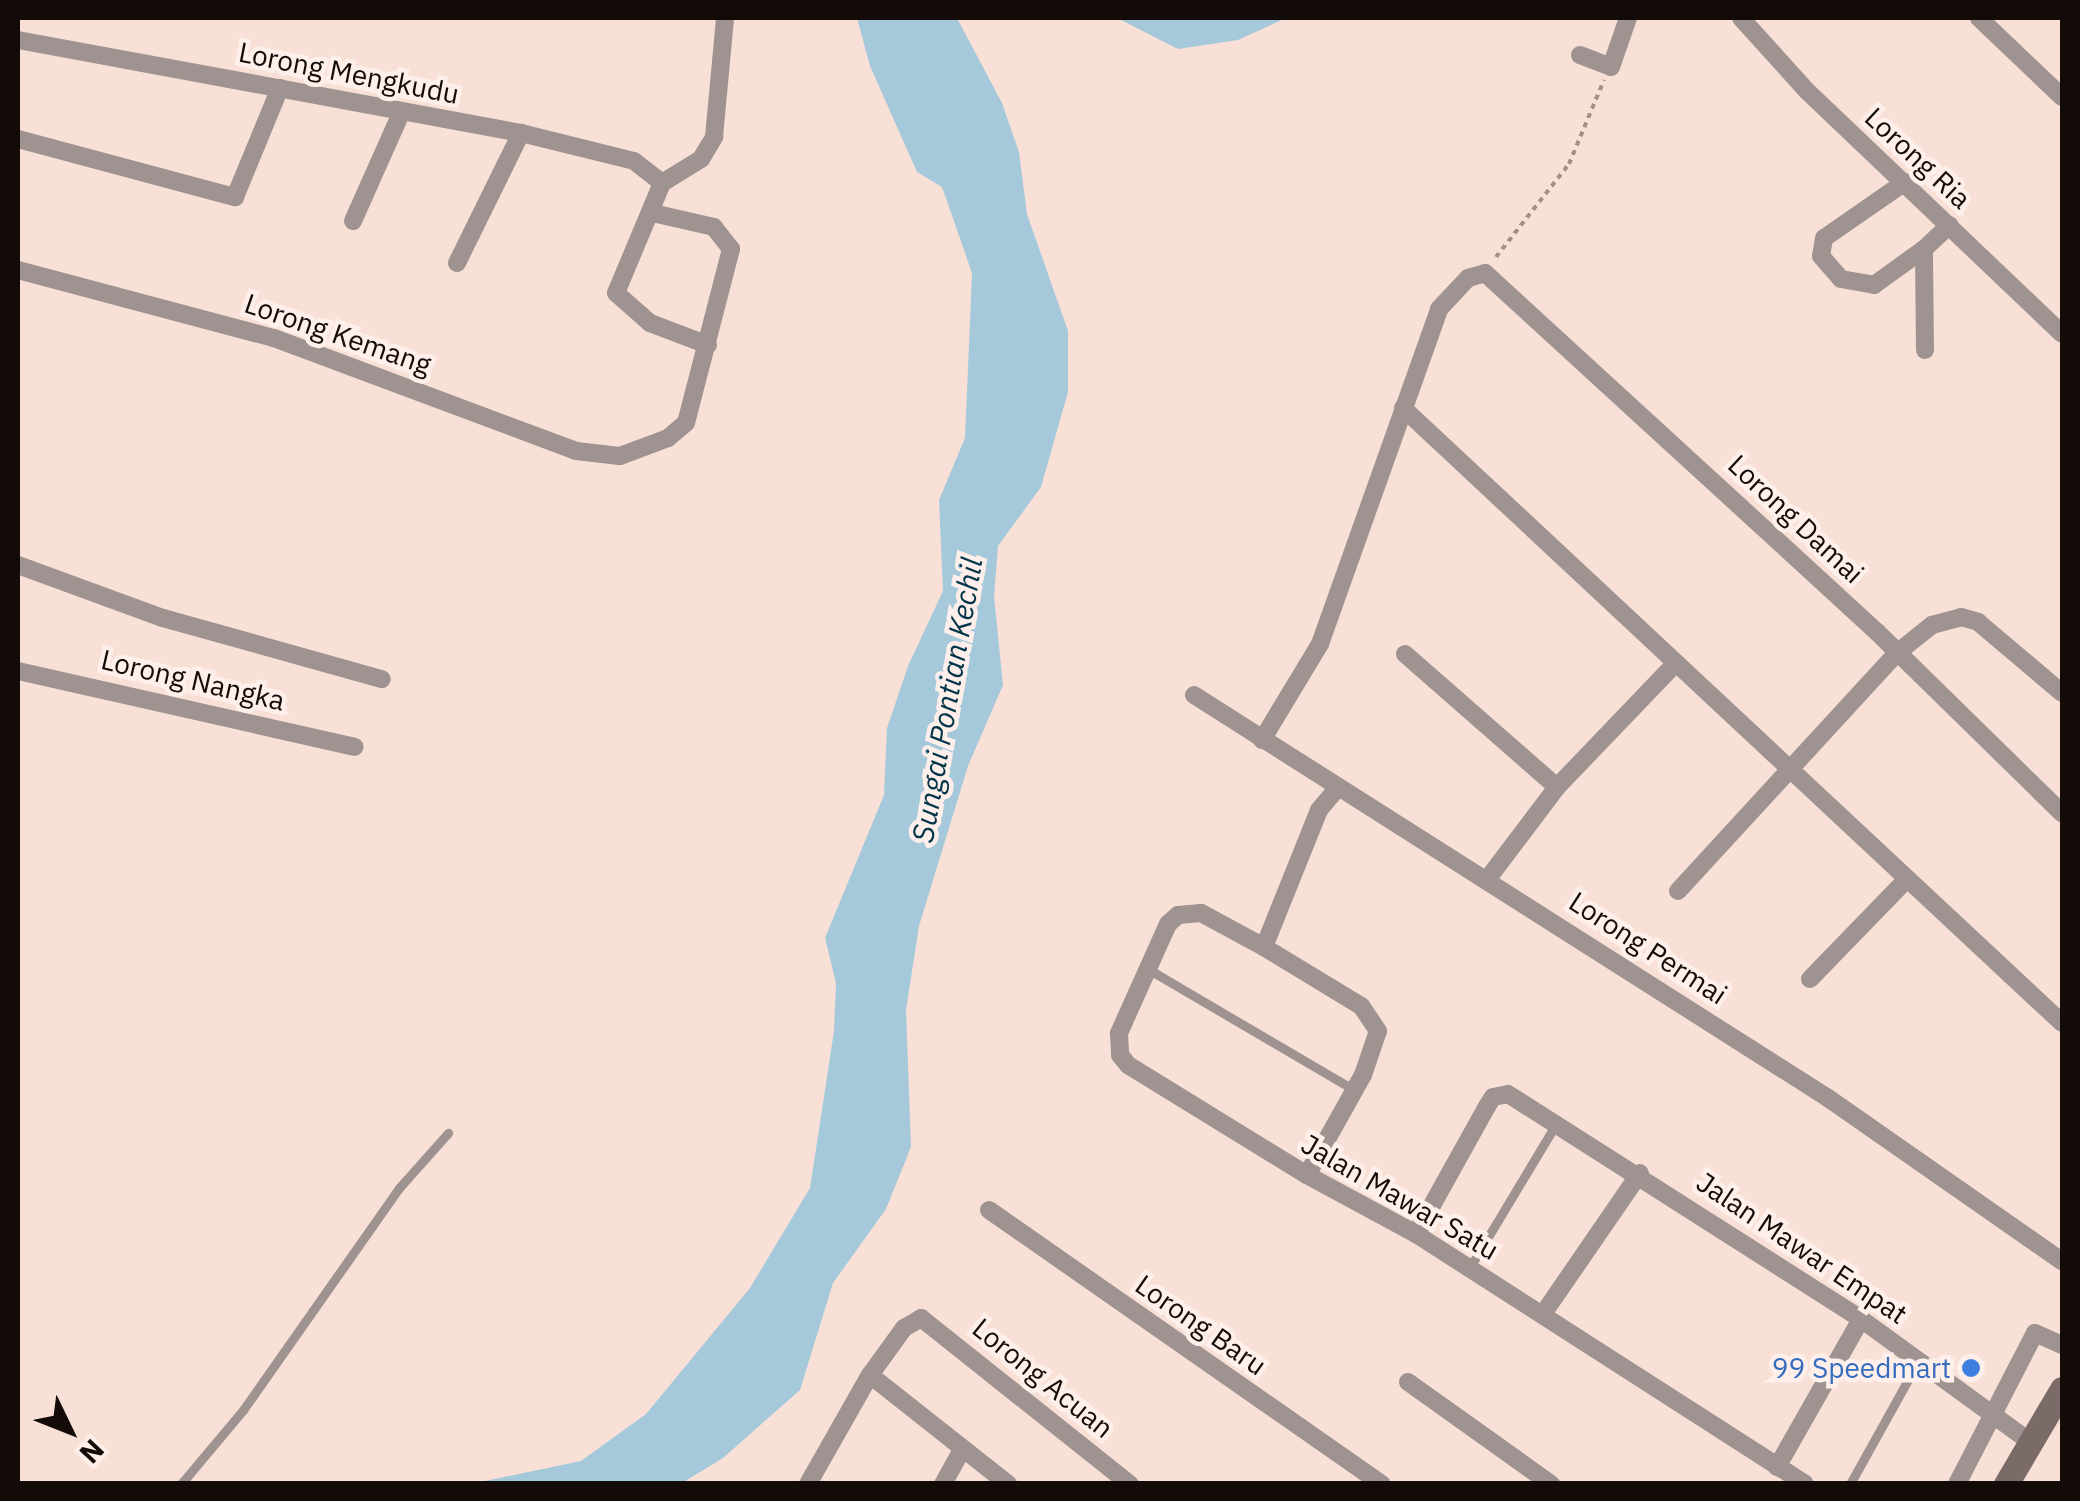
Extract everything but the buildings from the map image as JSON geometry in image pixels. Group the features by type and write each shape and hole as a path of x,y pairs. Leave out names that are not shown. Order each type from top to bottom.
{"main road":[{"path":"2006,1484 2062,1389"}],"street":[{"path":"653,212 714,228 730,242 708,344 650,323 616,293 662,183 700,159 714,137 725,18"},
{"path":"1580,55 1610,67 1628,18"},
{"name":"Lorong Ria","path":"1741,18 2062,334"},
{"path":"1979,18 2062,98"},
{"name":"Lorong Mengkudu","path":"18,40 521,133 634,161 662,183"},
{"path":"18,139 235,197 280,88"},
{"path":"353,220 402,110"},
{"path":"457,263 521,133"},
{"path":"1905,182 1824,238 1821,256 1840,279 1874,285 1924,249 1950,224"},
{"path":"1924,249 1925,350"},
{"name":"Lorong Kemang","path":"18,270 274,338 576,451 608,457 636,450 686,423 708,344"},
{"path":"1262,740 1320,644 1439,308 1468,278 1485,273"},
{"name":"Lorong Damai","path":"1485,273 1898,653 2062,813"},
{"path":"1403,408 2062,1023"},
{"path":"18,565 164,618 382,679"},
{"path":"1678,891 1898,653 1946,619 1991,629 2062,694"},
{"path":"1405,654 1557,788"},
{"path":"1489,878 1557,788 1674,665"},
{"name":"Lorong Nangka","path":"18,671 355,747"},
{"name":"Lorong Permai","path":"1194,695 1338,788 1489,878 1828,1098 2062,1261"},
{"path":"1307,1175 1354,1090 1378,1031 1361,1006 1264,947 1319,810 1338,788"},
{"path":"1810,980 1906,880"},
{"name":"Jalan Mawar Satu","path":"1264,947 1202,912 1168,924 1119,1033 1128,1065 1307,1175 1416,1234 1805,1484"},
{"name":"Jalan Mawar Empat","path":"1416,1234 1486,1108 1508,1094 1640,1174 1861,1319 2028,1441"},
{"path":"1543,1314 1640,1174"},
{"name":"Lorong Baru","path":"989,1210 1382,1484"},
{"name":"Lorong Acuan","path":"870,1375 904,1328 921,1318 1130,1484"},
{"path":"1777,1466 1861,1319"},
{"path":"1957,1484 1989,1413 2035,1333 2062,1344"},
{"path":"808,1484 870,1375 960,1451 1008,1484"},
{"path":"1408,1382 1551,1484"},
{"path":"943,1484 960,1451"}],"lane":[{"path":"1148,969 1354,1090"},
{"path":"1470,1268 1557,1122"},
{"path":"181,1484 243,1410 399,1188 448,1133"},
{"path":"1850,1484 1919,1360"}],"path":[{"path":"1485,273 1570,164 1610,67"}],"water":[{"name":"Sungai Pontian Kechil","path":"857,18 957,18 1002,103 1019,152 1027,214 1068,331 1068,392 1041,487 998,546 994,596 1003,685 968,766 919,926 906,1010 911,1147 886,1209 833,1283 800,1390 723,1458 682,1483 475,1483 581,1461 646,1414 750,1288 810,1188 834,1031 836,983 825,938 884,795 887,728 908,666 943,591 939,500 965,438 972,273 942,187 917,172 870,66"},
{"path":"1117,18 1286,18 1238,40 1178,49"}],"place":[{"name":"99 Speedmart","path":"1971,1368"}]}
